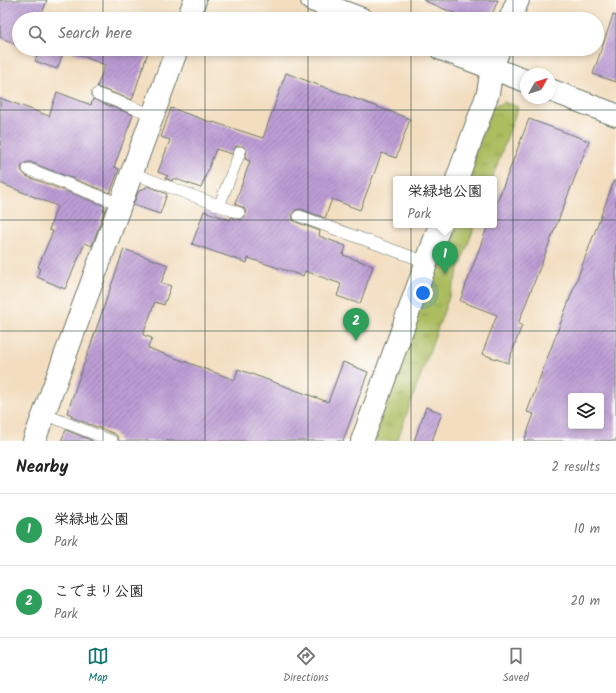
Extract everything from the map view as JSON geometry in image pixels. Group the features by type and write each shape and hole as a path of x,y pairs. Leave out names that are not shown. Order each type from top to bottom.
{"street":[{"path":"191,12 195,0"},
{"path":"312,0 344,12"},
{"path":"513,12 518,0"},
{"path":"34,441 174,56"},
{"path":"479,56 495,59 520,77"},
{"path":"458,176 488,93 495,59"},
{"path":"556,92 616,115"},
{"path":"362,441 439,228"}],"lane":[{"path":"97,94 153,115"},
{"path":"219,206 240,152"},
{"path":"28,169 120,204"},
{"path":"132,173 238,213"},
{"path":"299,216 426,262"},
{"path":"44,414 112,441"}],"green space":[{"path":"504,102 518,107 493,176 467,176 492,108"},
{"path":"449,228 474,228 397,441 371,441"}],"building":[{"path":"0,0 47,0 43,12 12,12 12,43 0,37"},
{"path":"423,0 498,0 493,12 451,12"},
{"path":"613,15 616,16 616,82 593,74 599,56 604,56 604,42"},
{"path":"37,56 62,56 57,69 35,61"},
{"path":"82,56 147,56 132,100 97,87 105,65"},
{"path":"286,73 410,119 396,158 382,153 360,210 332,199 325,218 301,209 295,210 292,214 293,220 296,222 320,231 319,236 346,246 343,255 373,266 360,304 337,296 341,284 305,271 303,276 248,258 247,263 192,244 204,211 230,220 231,217 241,220 245,216 246,212 244,208 235,204 250,161 245,159 247,151 243,146 236,146 232,154 216,149 201,188 173,178 172,181 165,178 168,176 158,172 170,140 161,137 171,108 213,123 263,138"},
{"path":"57,92 91,105 93,99 133,115 114,167 119,169 110,193 30,162 27,162 22,166 21,170 26,176 105,206 92,246 85,243 65,289 37,277 40,268 38,267 53,231 49,230 57,206 0,183 0,98 49,116"},
{"path":"529,119 589,141 518,324 522,325 508,363 482,354 497,315 460,301 487,228 497,228 497,202"},
{"path":"614,181 616,181 616,441 524,441 534,414 527,412"},
{"path":"148,186 167,194 160,214 133,205 138,192"},
{"path":"124,249 168,265 161,283 171,286 164,305 155,302 143,335 152,338 148,348 235,380 238,369 328,402 343,362 368,372 343,441 119,441 115,434 71,417 72,415 67,413"},
{"path":"426,407 442,413 432,441 414,441"},
{"path":"66,430 93,441 61,441"}],"place":[{"name":"栄緑地公園","path":"445,274"},
{"name":"こでまり公園","path":"356,341"}]}
